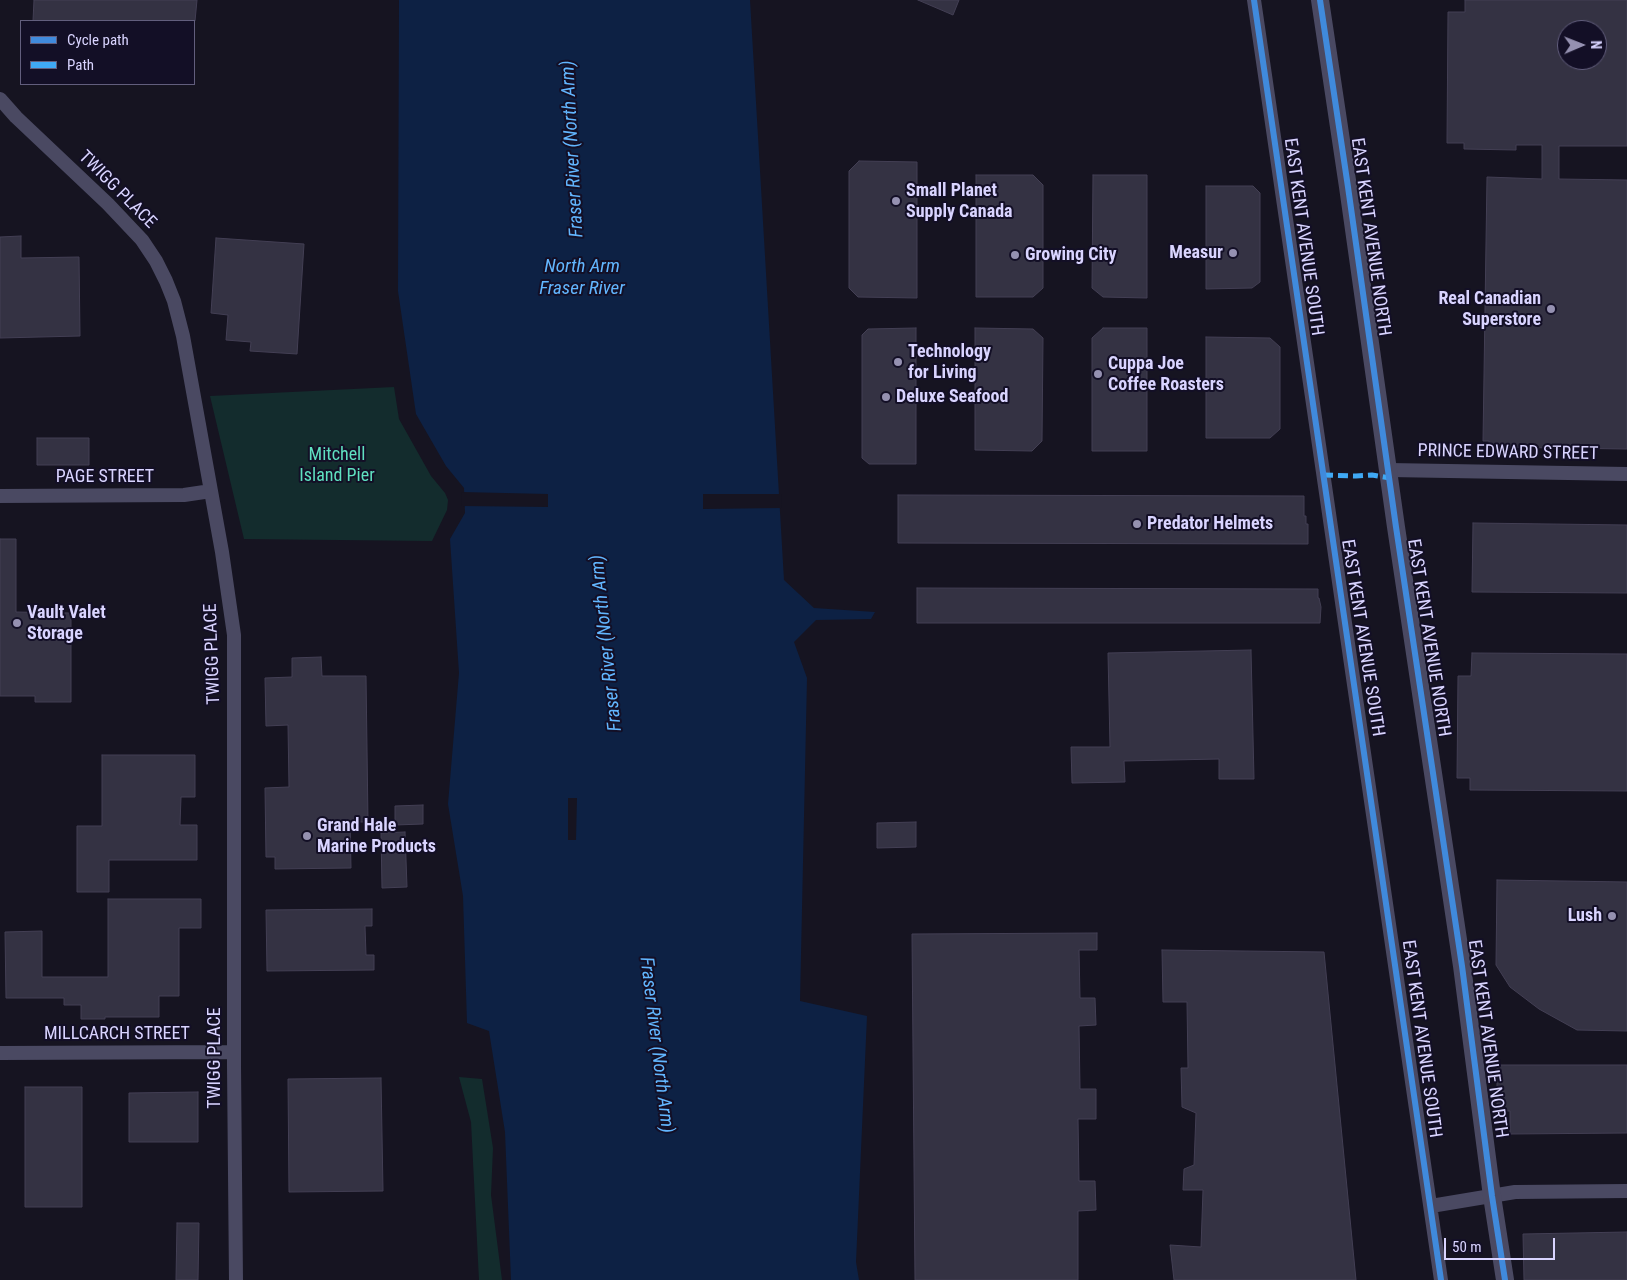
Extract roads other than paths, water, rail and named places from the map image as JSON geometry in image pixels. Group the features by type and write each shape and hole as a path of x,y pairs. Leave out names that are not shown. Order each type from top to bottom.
{"street":[{"name":"EAST KENT AVENUE SOUTH","path":"1254,0 1442,1280"},
{"name":"EAST KENT AVENUE NORTH","path":"1320,0 1466,993 1492,1196 1505,1280"},
{"name":"TWIGG PLACE","path":"0,99 16,117 127,223 156,261 166,281 174,301 183,336 230,594 234,635 236,1280"},
{"name":"PRINCE EDWARD STREET","path":"1389,470 1627,474"},
{"name":"PAGE STREET","path":"0,496 184,495 211,491"},
{"name":"MILLCARCH STREET","path":"0,1053 234,1052"},
{"path":"1431,1206 1515,1192 1627,1192"}],"water":[{"name":"North Arm Fraser River","path":"399,0 750,0 784,580 814,608 875,612 871,619 816,620 794,642 807,678 800,1001 867,1016 856,1262 859,1280 511,1280 505,1132 489,1031 467,1023 463,896 448,804 459,673 450,539 465,513 464,488 446,466 416,414 398,291"}],"place":[{"name":"Small Planet Supply Canada","path":"896,201"},
{"name":"Measur","path":"1233,253"},
{"name":"Growing City","path":"1015,255"},
{"name":"Real Canadian Superstore","path":"1551,309"},
{"name":"Technology for Living","path":"898,362"},
{"name":"Cuppa Joe Coffee Roasters","path":"1098,374"},
{"name":"Deluxe Seafood","path":"886,397"},
{"name":"Predator Helmets","path":"1137,524"},
{"name":"Vault Valet Storage","path":"17,623"},
{"name":"Grand Hale Marine Products","path":"307,836"},
{"name":"Lush","path":"1612,916"}],"water label":[{"name":"Fraser River (North Arm)","path":"573,149"},
{"name":"Fraser River (North Arm)","path":"607,643"},
{"name":"Fraser River (North Arm)","path":"656,1045"}],"park label":[{"name":"Mitchell Island Pier","path":"337,465"}]}
